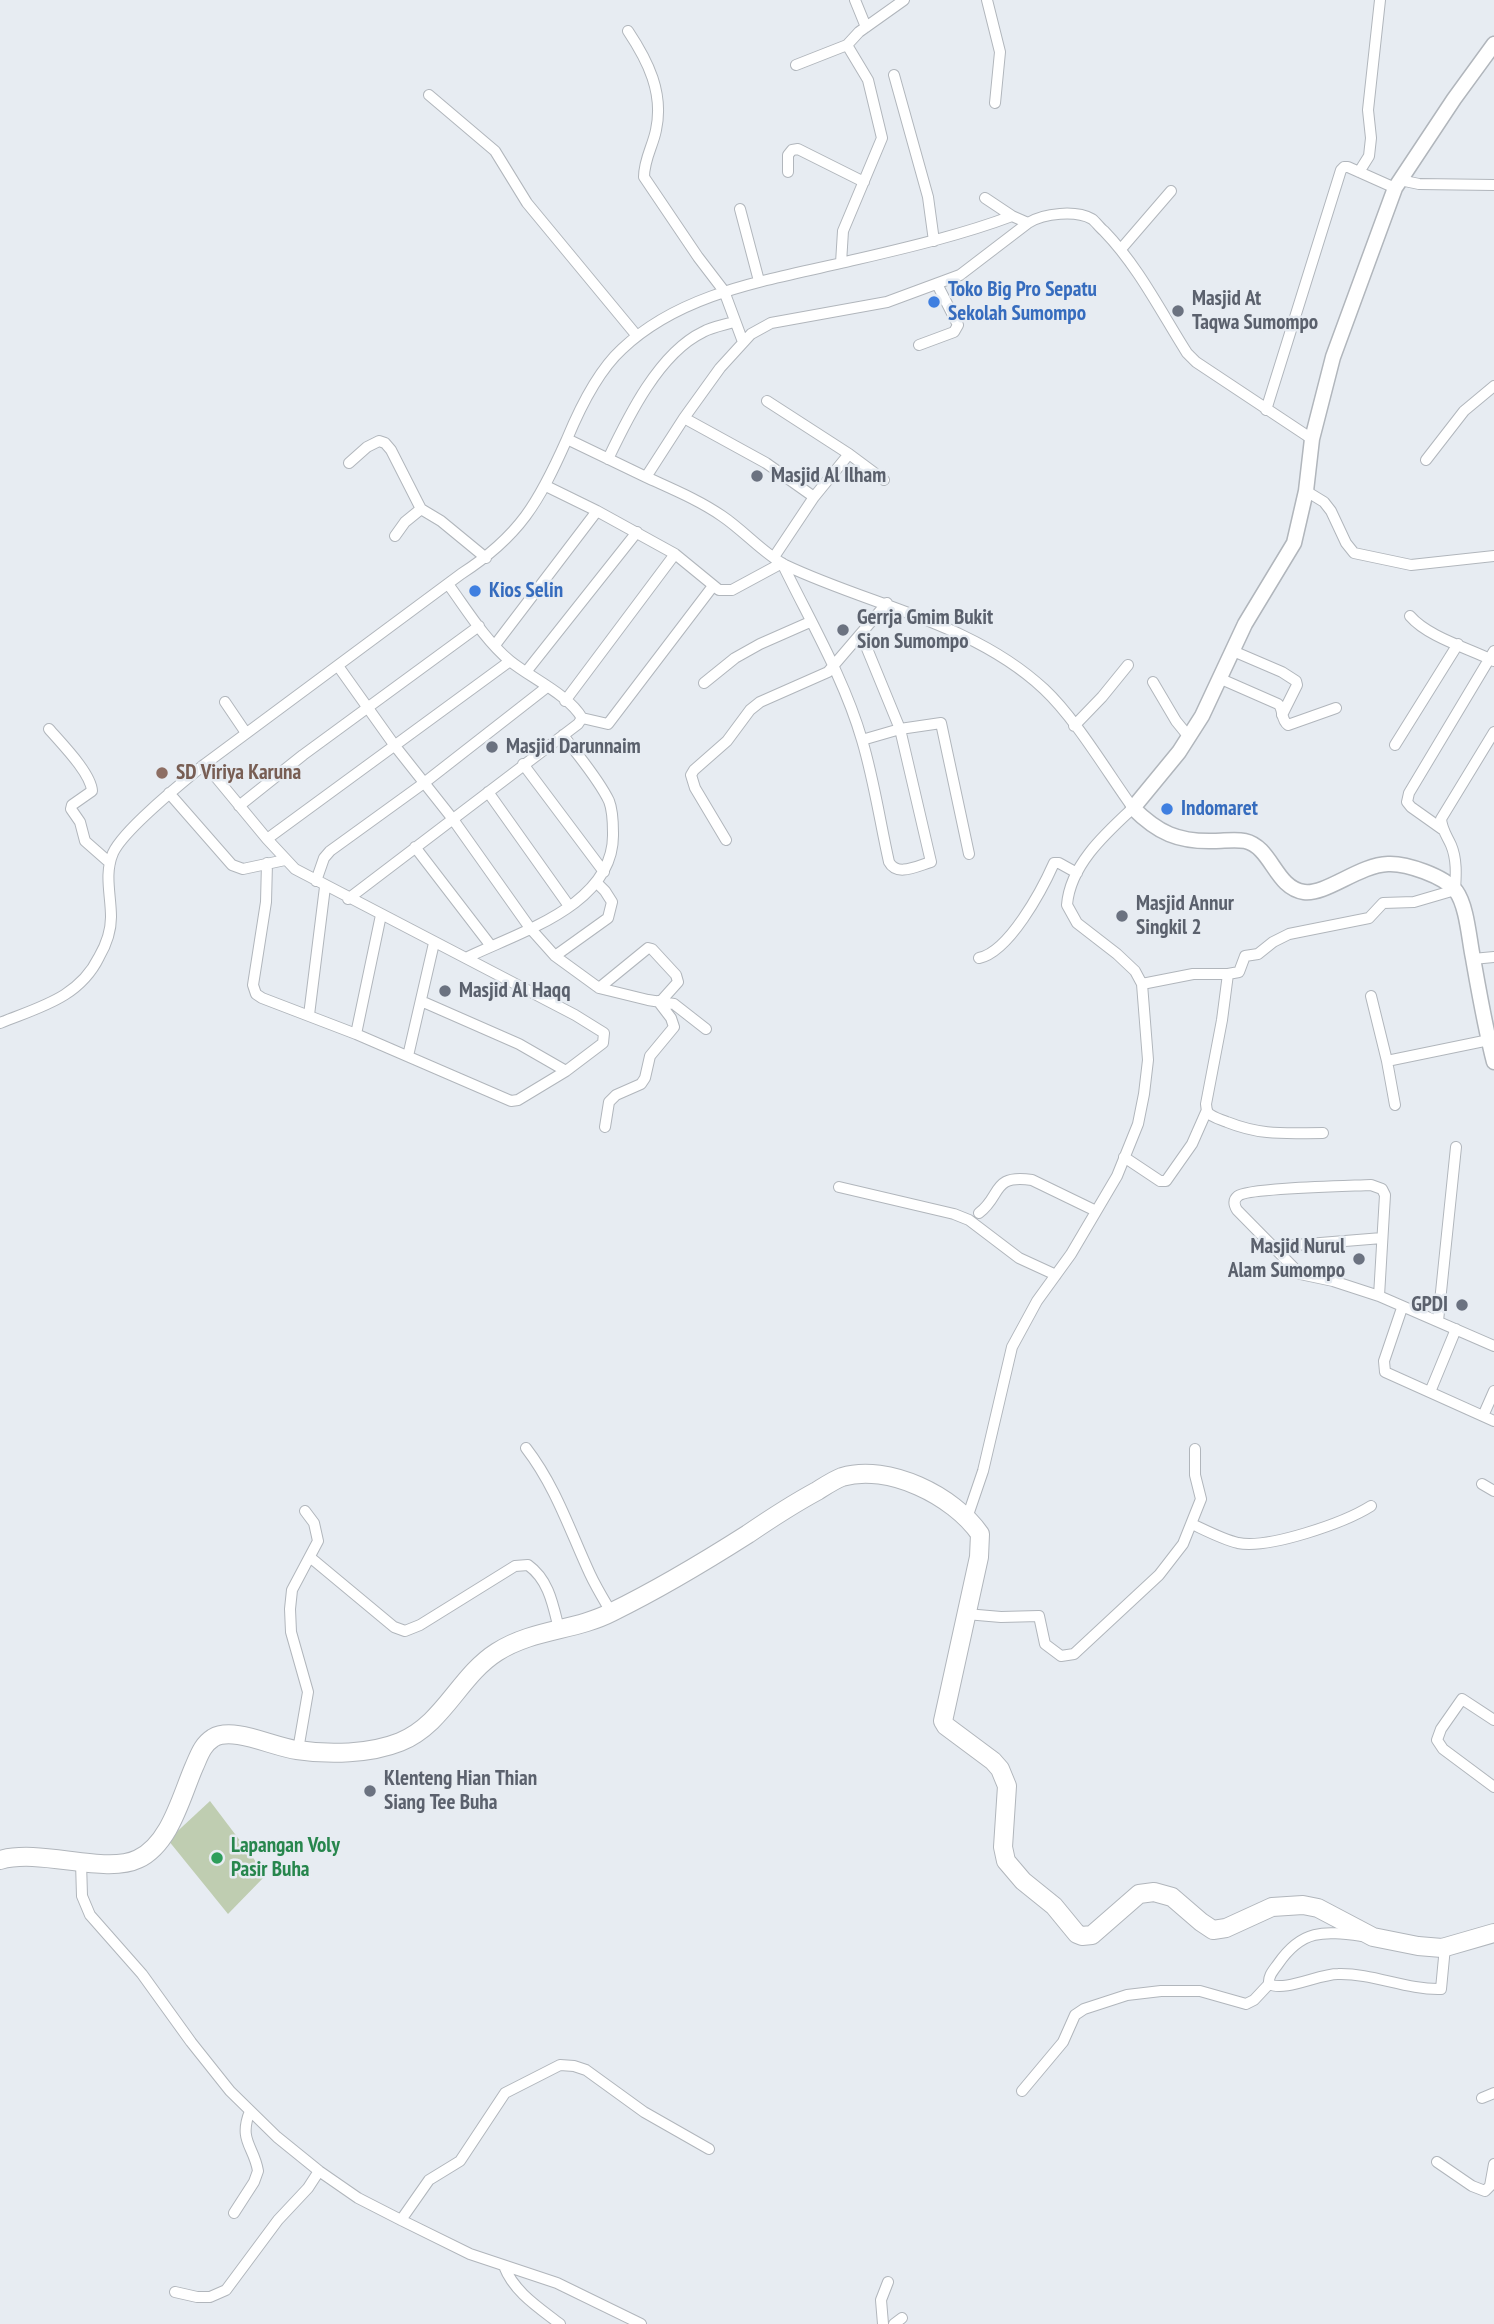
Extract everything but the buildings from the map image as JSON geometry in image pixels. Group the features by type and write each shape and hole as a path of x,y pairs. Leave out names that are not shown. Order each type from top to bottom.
{"highway":[{"path":"0,1860 42,1856 81,1862 122,1864 135,1861 158,1844 201,1751 214,1737 236,1734 298,1750 348,1751 385,1746 404,1740 436,1718 476,1670 498,1652 537,1633 574,1627 611,1612 692,1570 795,1503 842,1477 889,1476 929,1491 967,1518 980,1534 980,1546 944,1724 1000,1769 1007,1786 1003,1847 1006,1861 1023,1881 1054,1906 1077,1934 1092,1935 1139,1894 1154,1892 1172,1898 1213,1930 1226,1928 1272,1907 1303,1905 1318,1908 1373,1937 1418,1946 1445,1947 1494,1933"}],"street":[{"path":"855,0 866,27"},
{"path":"796,65 847,45 866,27 904,0"},
{"path":"987,0 1000,52 995,103"},
{"path":"1359,172 1369,156 1371,138 1368,110 1380,0"},
{"path":"628,31 651,68 658,97 656,131 648,152 644,177 724,291 743,342"},
{"path":"967,1518 983,1471 1012,1347 1037,1301 1071,1254 1096,1211 1138,1124 1148,1060 1142,984 1135,971 1077,923 1067,905 1068,897 1077,873 1099,842 1156,783 1189,737 1221,679 1245,624 1294,543 1306,491 1312,439 1333,357 1398,184 1494,44"},
{"path":"841,263 843,231 882,138 868,80 847,45"},
{"path":"894,75 928,197 934,241"},
{"path":"429,95 495,151 527,203 637,336"},
{"path":"788,172 788,155 792,150 799,149 864,182"},
{"path":"1266,410 1344,167 1398,184 1494,186"},
{"path":"1121,248 1171,191"},
{"path":"985,198 1028,223"},
{"path":"740,209 760,281"},
{"path":"646,477 720,368 751,334 771,323 887,302 960,275 1028,223 1039,217 1054,215 1092,219 1121,248 1187,353 1204,369 1312,439"},
{"path":"0,1023 66,996 82,984 96,965 106,945 111,920 108,880 110,863 119,843 169,793 246,733 486,558 522,523 546,486 578,414 610,361 637,336 667,317 724,291 934,241 1012,216"},
{"path":"919,345 954,332 958,325 937,284"},
{"path":"608,459 637,402 672,356 702,332 734,322"},
{"path":"1426,460 1464,411 1494,386"},
{"path":"767,401 849,454 884,481"},
{"path":"684,418 766,463 814,497"},
{"path":"566,439 721,515 778,560 832,585 887,603 947,628 1001,657 1057,702 1133,808 1152,826 1189,841 1243,841 1252,844 1284,881 1292,888 1304,892 1325,888 1369,866 1388,863 1405,864 1431,874 1455,890"},
{"path":"349,463 368,447 379,441 385,443 421,509 441,521 486,558"},
{"path":"546,486 597,510 675,554 713,586 725,591 732,590 778,560 814,497 849,454"},
{"path":"1306,491 1316,496 1332,511 1346,544 1354,553 1411,565 1494,556"},
{"path":"395,536 405,522 421,509"},
{"path":"495,645 597,510"},
{"path":"526,672 637,532"},
{"path":"565,701 675,554"},
{"path":"778,560 834,666 862,740 888,862 899,871 931,862 900,729 861,634"},
{"path":"448,584 479,626 510,660 565,701 582,718 608,724 713,586"},
{"path":"726,840 695,788 691,775 694,770 727,741 750,710 760,702 822,676 834,666 887,603"},
{"path":"1410,616 1430,631 1492,657 1409,793 1408,802 1442,829 1452,846 1456,866 1455,890 1465,918 1494,1062"},
{"path":"704,683 735,658 810,622"},
{"path":"239,806 303,755 479,626"},
{"path":"1395,745 1458,644"},
{"path":"1233,652 1282,672 1296,681 1297,685 1282,716"},
{"path":"267,839 510,660"},
{"path":"1074,726 1128,665"},
{"path":"338,666 395,746 452,818 530,928 555,956 599,988 682,1008 706,1029"},
{"path":"1221,679 1281,706 1284,722 1290,726 1336,708"},
{"path":"1153,682 1176,721 1189,737"},
{"path":"309,1015 324,858 547,687"},
{"path":"225,702 246,733"},
{"path":"348,899 582,718"},
{"path":"862,740 937,722 944,726 970,854"},
{"path":"48,729 70,753 92,785 92,791 72,805 71,809 80,822 85,841 110,863"},
{"path":"1442,829 1441,819 1445,811 1491,744 1494,732"},
{"path":"466,958 530,928 582,898 604,872 612,849 611,805 563,735"},
{"path":"205,764 285,860 301,873 604,1033 605,1040 600,1047 566,1071 518,1100 511,1101 356,1034 262,998 254,990 266,902 267,863"},
{"path":"523,764 604,872"},
{"path":"488,792 569,906"},
{"path":"169,793 232,865 243,869 285,860"},
{"path":"415,847 491,946"},
{"path":"979,958 988,957 1003,943 1030,907 1055,863 1077,873"},
{"path":"555,956 608,918 612,902 597,883"},
{"path":"1142,984 1193,974 1228,975 1239,972 1245,956 1258,954 1289,934 1367,918 1383,903 1415,902 1455,890"},
{"path":"356,1034 381,915"},
{"path":"408,1056 434,943"},
{"path":"599,988 648,948 652,948 676,975 678,982 659,1001"},
{"path":"1473,959 1494,957"},
{"path":"1124,1157 1160,1181 1166,1181 1192,1144 1207,1110 1228,975"},
{"path":"1371,996 1395,1105"},
{"path":"421,1001 519,1044 566,1071"},
{"path":"604,1127 609,1102 616,1095 641,1084 646,1078 650,1056 674,1027 659,1001"},
{"path":"1387,1061 1489,1040"},
{"path":"1207,1110 1214,1117 1250,1131 1323,1133"},
{"path":"1438,1321 1456,1147"},
{"path":"979,1213 1001,1184 1021,1179 1032,1180 1096,1211"},
{"path":"1379,1296 1385,1195 1379,1187 1371,1185 1242,1193 1235,1199 1237,1210 1300,1274 1333,1281 1379,1296 1494,1346"},
{"path":"839,1187 954,1214 975,1225 1019,1258 1056,1275"},
{"path":"1272,1247 1382,1238"},
{"path":"1402,1308 1383,1368 1385,1372 1494,1421"},
{"path":"1430,1392 1455,1329"},
{"path":"1483,1416 1494,1391"},
{"path":"526,1448 557,1498 590,1575 611,1612"},
{"path":"966,1614 1039,1616 1045,1644 1058,1654 1072,1655 1165,1568 1183,1544 1202,1499 1195,1475 1195,1449"},
{"path":"1482,1484 1494,1491"},
{"path":"1192,1524 1232,1541 1256,1543 1319,1529 1371,1507"},
{"path":"298,1750 308,1692 291,1632 290,1609 292,1590 318,1541 314,1522 304,1511"},
{"path":"311,1558 394,1627 405,1630 420,1625 515,1566 528,1565 540,1574 548,1590 559,1629"},
{"path":"1494,1720 1462,1699 1438,1734 1437,1740 1443,1749 1494,1787"},
{"path":"81,1862 82,1896 90,1915 120,1946 230,2091 277,2137 358,2198 470,2254 557,2283 641,2324"},
{"path":"1022,2091 1063,2042 1079,2011 1127,1995 1161,1992 1200,1991 1246,2004 1254,2000 1269,1984 1269,1977 1285,1953 1293,1945 1313,1934 1328,1932 1373,1937"},
{"path":"1269,1984 1279,1986 1321,1976 1347,1974 1440,1989 1443,1985 1445,1947"},
{"path":"401,2220 429,2180 460,2161 505,2093 560,2065 586,2070 644,2112 709,2149"},
{"path":"1482,2098 1494,2093"},
{"path":"234,2213 258,2171 246,2139 250,2111"},
{"path":"1437,2162 1472,2186 1485,2191 1490,2186 1494,2164"},
{"path":"175,2292 210,2297 226,2290 278,2220 308,2188 319,2171"},
{"path":"504,2266 520,2292 560,2324"},
{"path":"883,2324 881,2300 888,2282"}],"green space":[{"name":"Lapangan Voly Pasir Buha","path":"210,1801 266,1875 228,1914 168,1840"}],"place":[{"name":"Toko Big Pro Sepatu Sekolah Sumompo","path":"934,302"},
{"name":"Masjid At Taqwa Sumompo","path":"1178,311"},
{"name":"Masjid Al Ilham","path":"757,476"},
{"name":"Kios Selin","path":"475,591"},
{"name":"Gerrja Gmim Bukit Sion Sumompo","path":"843,630"},
{"name":"Masjid Darunnaim","path":"492,747"},
{"name":"SD Viriya Karuna","path":"162,773"},
{"name":"Indomaret","path":"1167,809"},
{"name":"Masjid Annur Singkil 2","path":"1122,916"},
{"name":"Masjid Al Haqq","path":"445,991"},
{"name":"Masjid Nurul Alam Sumompo","path":"1359,1259"},
{"name":"GPDI","path":"1462,1305"},
{"name":"Klenteng Hian Thian Siang Tee Buha","path":"370,1791"},
{"name":"Lapangan Voly Pasir Buha","path":"217,1858"}]}
